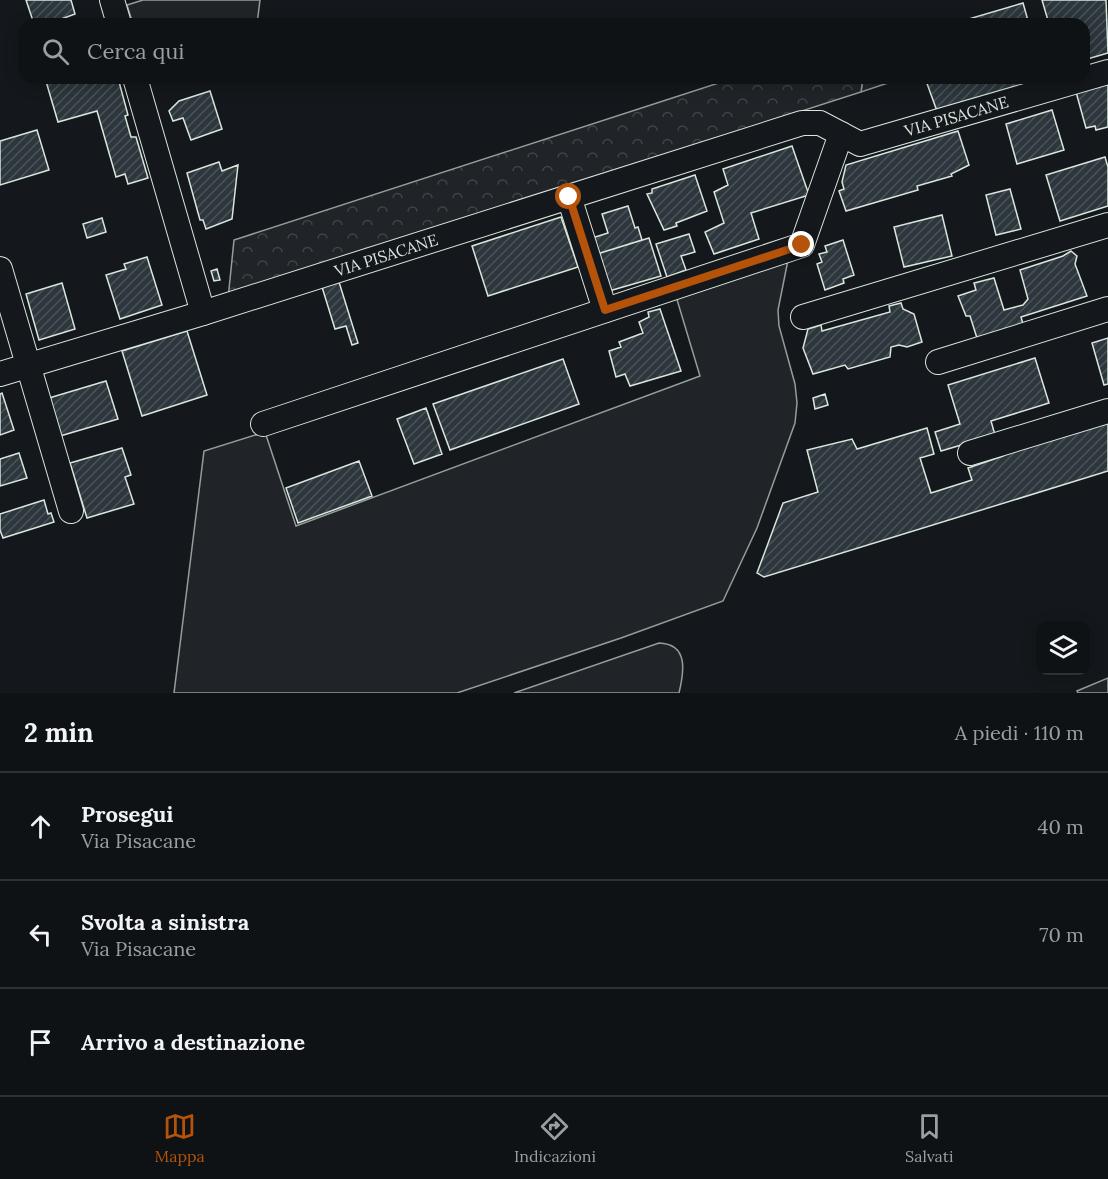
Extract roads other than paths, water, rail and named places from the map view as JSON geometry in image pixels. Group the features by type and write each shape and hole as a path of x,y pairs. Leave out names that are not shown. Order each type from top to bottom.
{"street":[{"path":"112,0 117,18"},
{"name":"VIA PISACANE","path":"1090,77 1108,72"},
{"path":"137,84 203,313"},
{"name":"VIA PISACANE","path":"0,374 203,313 802,123 820,123 860,144 1067,84"},
{"path":"262,424 802,245 841,134"},
{"path":"569,197 605,310"},
{"path":"803,317 1108,225"},
{"path":"0,269 71,511"},
{"path":"938,362 1108,309"},
{"path":"970,453 1108,411"}]}
